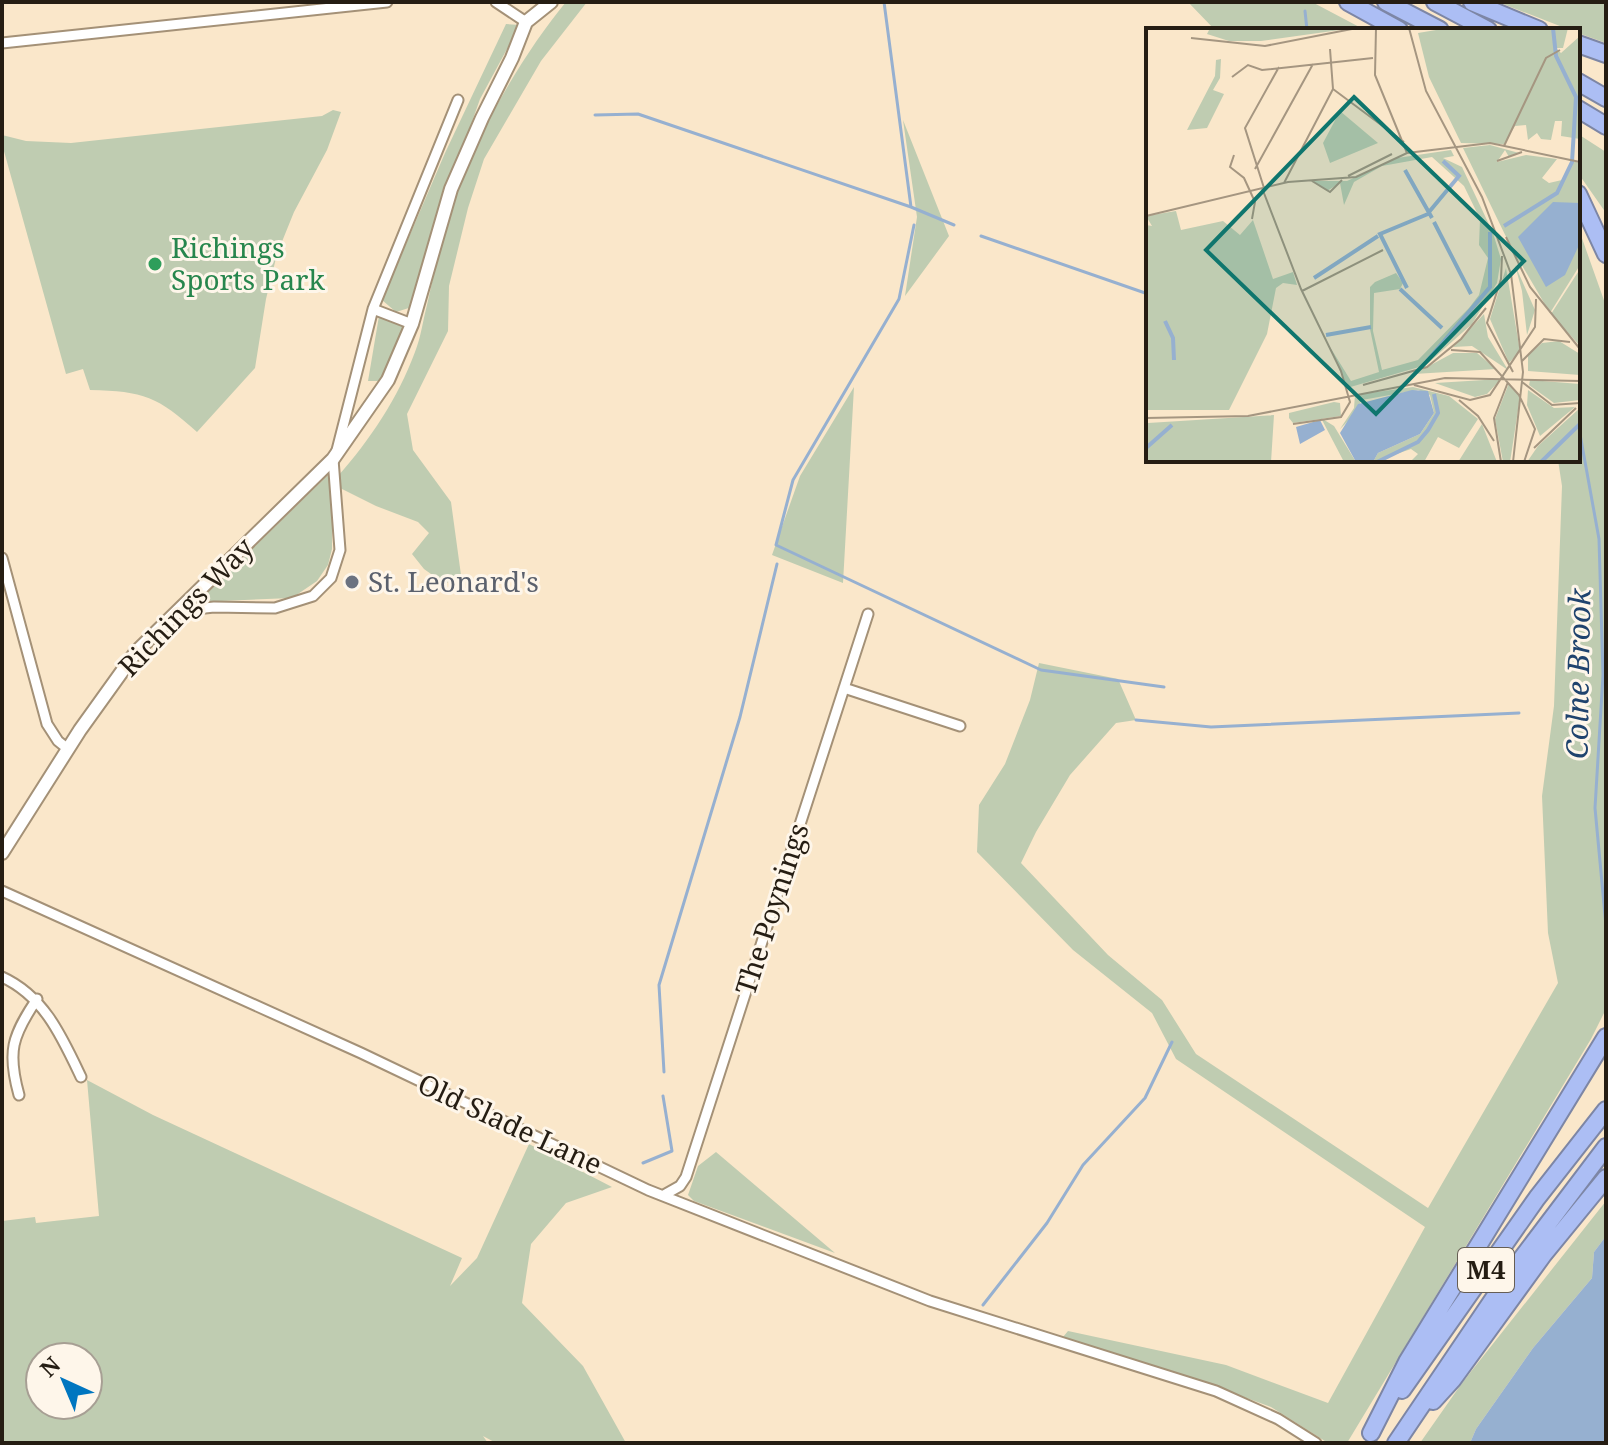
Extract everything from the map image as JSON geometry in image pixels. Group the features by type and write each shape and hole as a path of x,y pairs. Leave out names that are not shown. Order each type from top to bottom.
{"highway":[{"path":"1348,2 1395,28"},
{"path":"1386,2 1436,28"},
{"path":"1435,2 1484,28"},
{"path":"1472,2 1534,28"},
{"path":"1580,45 1606,54"},
{"path":"1580,83 1606,98"},
{"path":"1580,110 1606,126"},
{"path":"1580,198 1606,254"},
{"path":"1368,1438 1407,1362 1606,1037"},
{"name":"M4","path":"1368,1438 1537,1198 1606,1110"},
{"name":"M4","path":"1396,1443 1513,1270 1606,1147"},
{"path":"1396,1443 1453,1379 1543,1255 1606,1178"}],"street":[{"path":"2,43 387,2"},
{"path":"496,2 526,22 551,2"},
{"name":"Richings Way","path":"2,853 68,749 136,652 334,458 388,380 412,324 451,189 526,22"},
{"path":"178,611 214,607 275,608 313,596 331,578 340,550 334,458 373,309 458,100"},
{"path":"373,309 412,324"},
{"path":"2,558 47,724 58,741 68,749"},
{"name":"The Poynings","path":"664,1195 680,1186 686,1177 868,614"},
{"path":"844,688 960,726"},
{"name":"Old Slade Lane","path":"2,891 361,1053 664,1195 930,1301 1216,1391 1278,1419 1316,1443"},
{"path":"2,977 37,999 60,1034 81,1077"},
{"path":"19,1095 11,1066 14,1042 22,1021 37,999"}],"green space":[{"path":"566,2 587,2 541,61 484,159 468,208 449,286 448,331 407,414 413,450 451,502 461,575 445,584 424,569 412,554 429,533 418,522 340,488 338,476 382,418 408,369 419,340 453,200 479,139 520,66"},
{"path":"1188,2 1312,2 1361,28 1213,28"},
{"path":"1498,2 1606,2 1606,43 1580,34 1580,28 1565,28"},
{"path":"506,24 520,25 480,99 412,307 396,312 382,300 445,153"},
{"name":"Richings Sports Park","path":"333,110 341,112 327,150 294,212 277,254 255,368 197,432 149,398 124,392 90,390 83,369 66,374 2,135 26,141 71,143 322,116"},
{"path":"903,120 949,236 905,296 917,217"},
{"path":"1580,135 1606,152 1606,213 1580,176"},
{"path":"1580,233 1606,306 1606,1009 1591,1039 1347,1443 1328,1443 1271,1407 1063,1337 1068,1331 1226,1365 1328,1403 1425,1227 1176,1059 1152,1013 1073,950 977,852 979,805 1005,764 1030,700 1039,663 1118,679 1136,720 1116,723 1070,775 1021,863 1108,955 1162,1000 1196,1054 1428,1208 1558,983 1548,933 1542,796 1554,706 1562,486 1558,462 1580,462"},
{"path":"379,316 405,325 382,381 368,381"},
{"path":"854,387 843,583 772,555 800,476"},
{"path":"332,471 332,549 328,565 317,581 292,598 198,602"},
{"path":"87,1080 153,1115 462,1258 450,1286 477,1258 529,1144 612,1187 566,1203 531,1244 522,1303 583,1366 626,1443 496,1443 483,1436 488,1443 2,1443 2,1221 35,1217 36,1223 99,1216"},
{"path":"716,1152 835,1253 694,1201 688,1195 698,1166"},
{"path":"1606,1201 1606,1236 1594,1252 1592,1278 1533,1348 1476,1429 1470,1443 1420,1443 1462,1383"}],"water":[{"path":"1606,1236 1606,1443 1470,1443 1476,1429 1533,1348 1592,1278 1594,1252"}],"waterway":[{"path":"884,2 911,207"},
{"name":"Colne Brook","path":"1305,11 1307,28"},
{"path":"595,115 638,114 911,207 954,225"},
{"path":"914,225 899,299 793,480 776,545 1041,670 1164,687"},
{"path":"981,236 1146,293"},
{"name":"Colne Brook","path":"1580,434 1599,539 1603,675 1595,808 1606,926"},
{"path":"664,1072 659,985 740,717 777,564"},
{"path":"1136,720 1211,727 1519,713"},
{"path":"983,1305 1047,1223 1083,1165 1145,1098 1172,1042"},
{"path":"643,1163 672,1151 663,1096"}],"place":[{"name":"Richings Sports Park","path":"155,264"},
{"name":"St. Leonard's","path":"352,582"}]}
